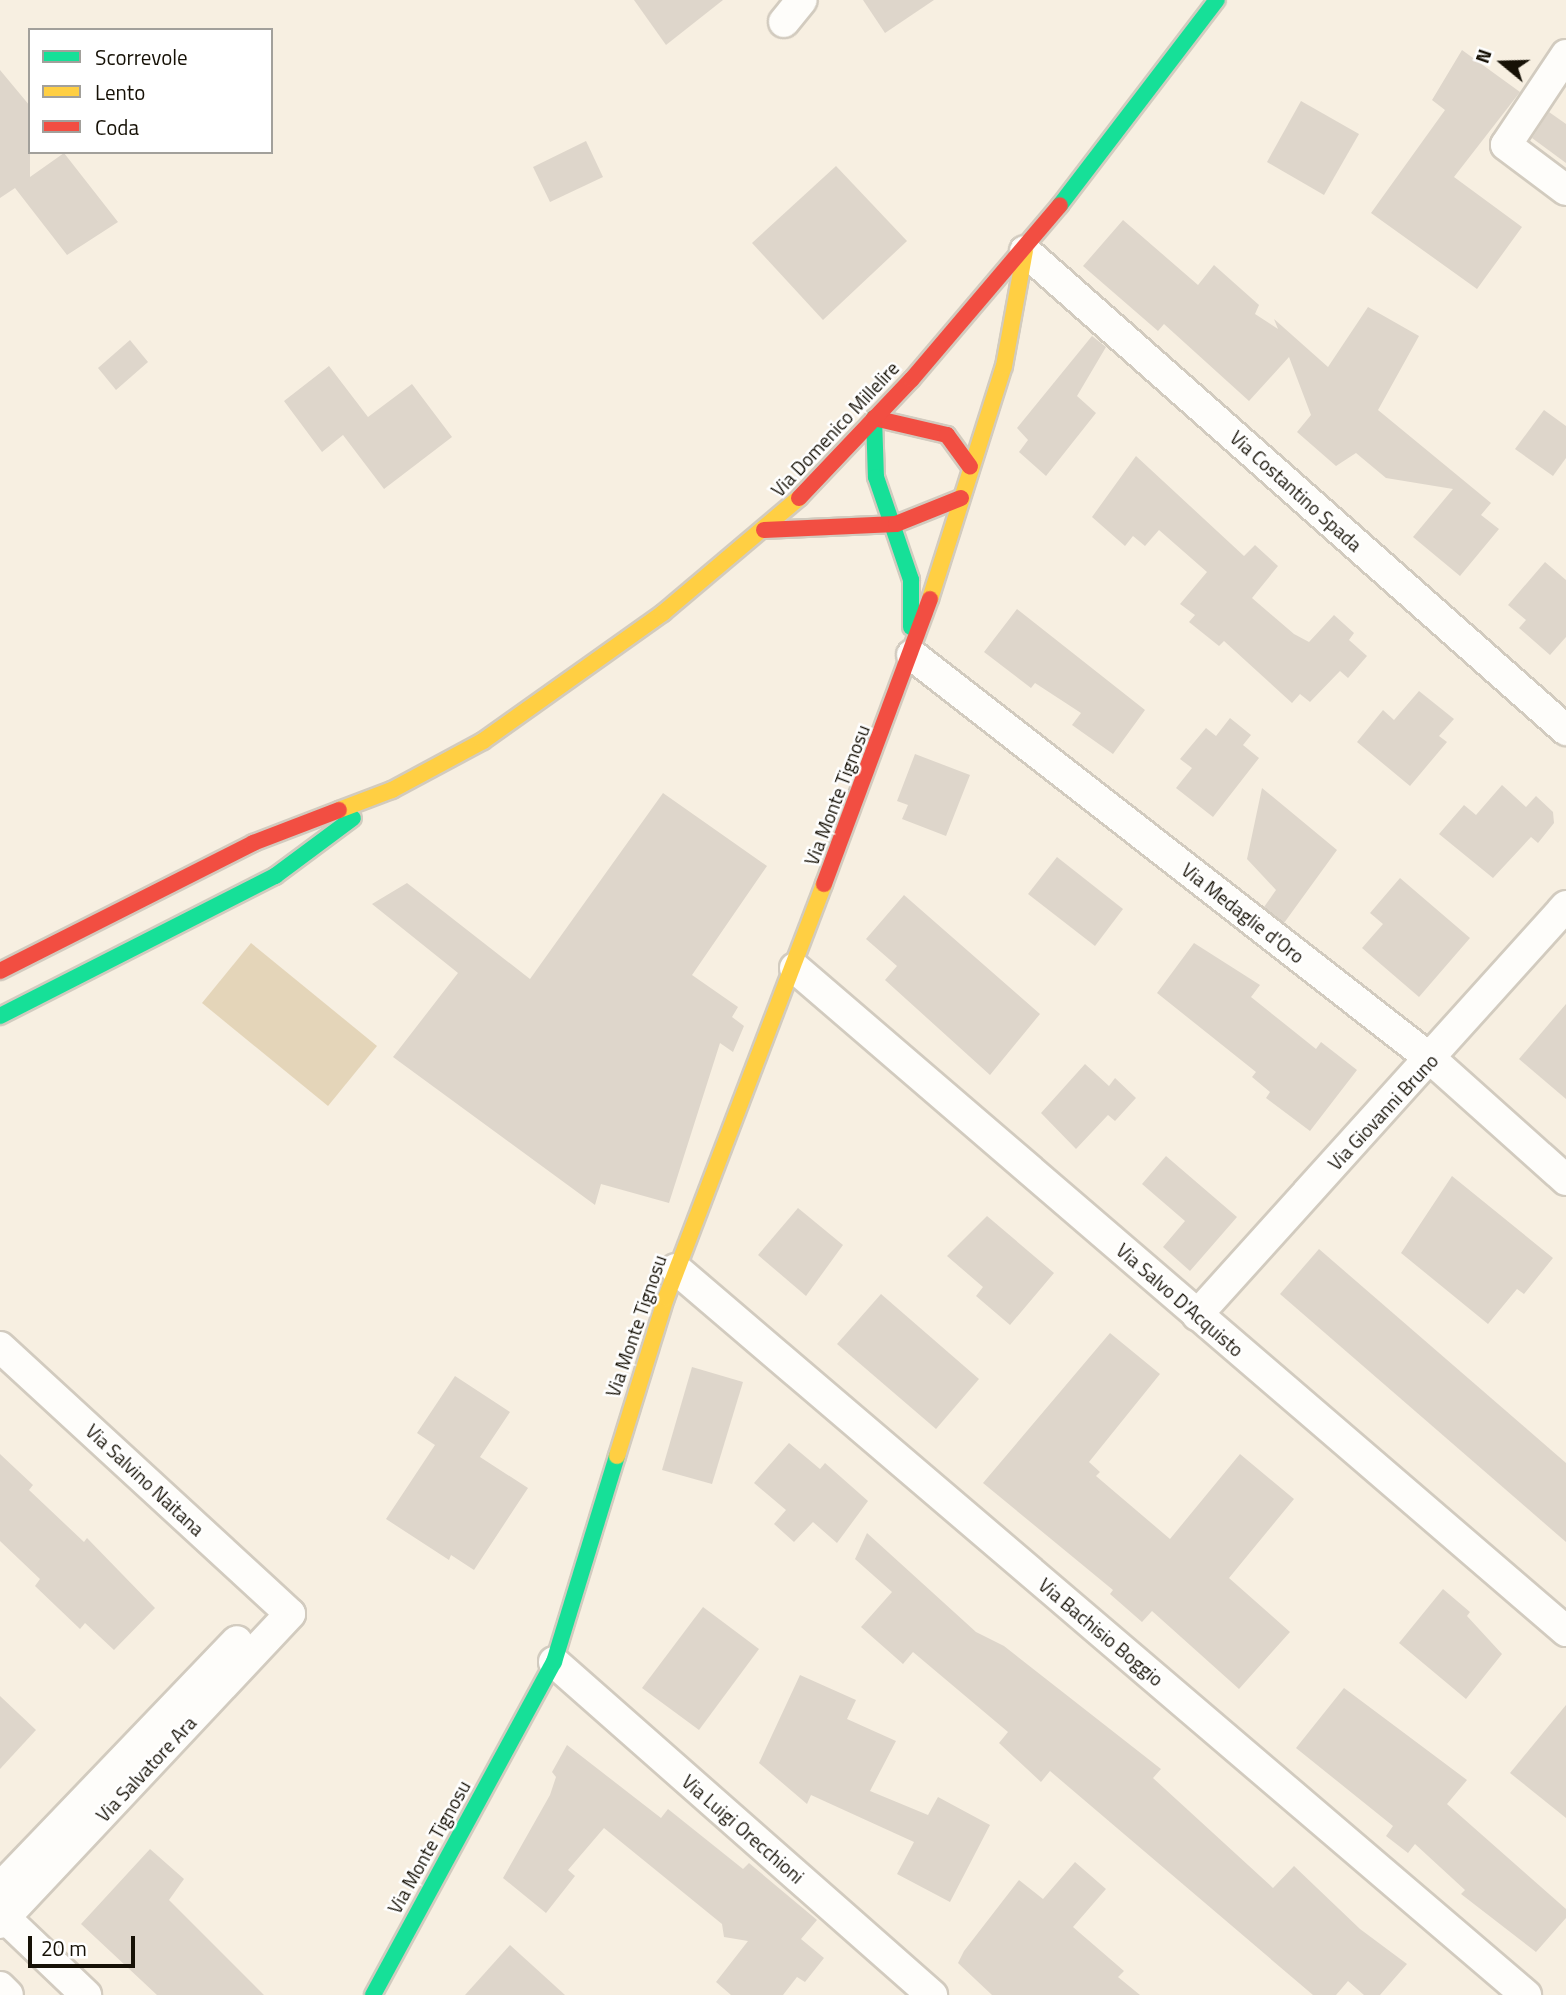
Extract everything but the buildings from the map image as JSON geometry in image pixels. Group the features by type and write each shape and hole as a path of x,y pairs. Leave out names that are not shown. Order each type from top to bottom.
{"main road":[{"name":"Via Domenico Millelire","path":"392,790 483,741 663,612 764,530 874,418 1025,251 1217,0"},
{"name":"Via Monte Tignosu","path":"373,1995 554,1662 607,1478 676,1269 795,968 912,655 1004,366 1025,251"},
{"name":"Via Monte Tignosu","path":"874,418 876,477 896,524 911,580 912,655"},
{"path":"874,418 947,435 970,467"},
{"path":"764,530 896,524 961,498"},
{"path":"0,971 253,843 392,790"},
{"path":"0,1016 275,876 392,790"}],"street":[{"path":"1566,55 1506,145 1566,190"},
{"name":"Via Costantino Spada","path":"1025,251 1566,730"},
{"name":"Via Medaglie d'Oro","path":"912,655 1432,1060 1566,1180"},
{"name":"Via Giovanni Bruno","path":"1197,1315 1432,1060 1566,906"},
{"name":"Via Salvo D'Acquisto","path":"795,968 1566,1631"},
{"name":"Via Bachisio Boggio","path":"676,1269 1526,1995"},
{"name":"Via Salvino Naitana","path":"0,1347 283,1607"},
{"name":"Via Salvatore Ara","path":"0,1888 283,1607"},
{"name":"Via Salvatore Ara","path":"2,1918 283,1607"},
{"name":"Via Luigi Orecchioni","path":"554,1662 932,1995"},
{"path":"2,1918 86,1995"},
{"path":"0,1987 8,1995"}],"shaded area":[{"path":"251,943 377,1046 328,1106 202,1003"}],"traffic: fast":[{"path":"1060,205 1217,0"},
{"path":"874,418 876,477 911,580 911,627"},
{"path":"0,1016 275,876 353,818"},
{"path":"373,1995 554,1662 617,1456"}],"traffic: slow":[{"path":"930,599 1004,366 1025,251"},
{"path":"339,810 392,790 483,741 663,613 799,498"},
{"path":"617,1456 666,1298 824,884"}],"traffic: jam":[{"path":"799,498 912,379 1060,205"},
{"path":"874,418 947,435 970,467"},
{"path":"764,530 896,524 961,498"},
{"path":"824,884 930,599"},
{"path":"0,971 253,843 339,810"}]}
